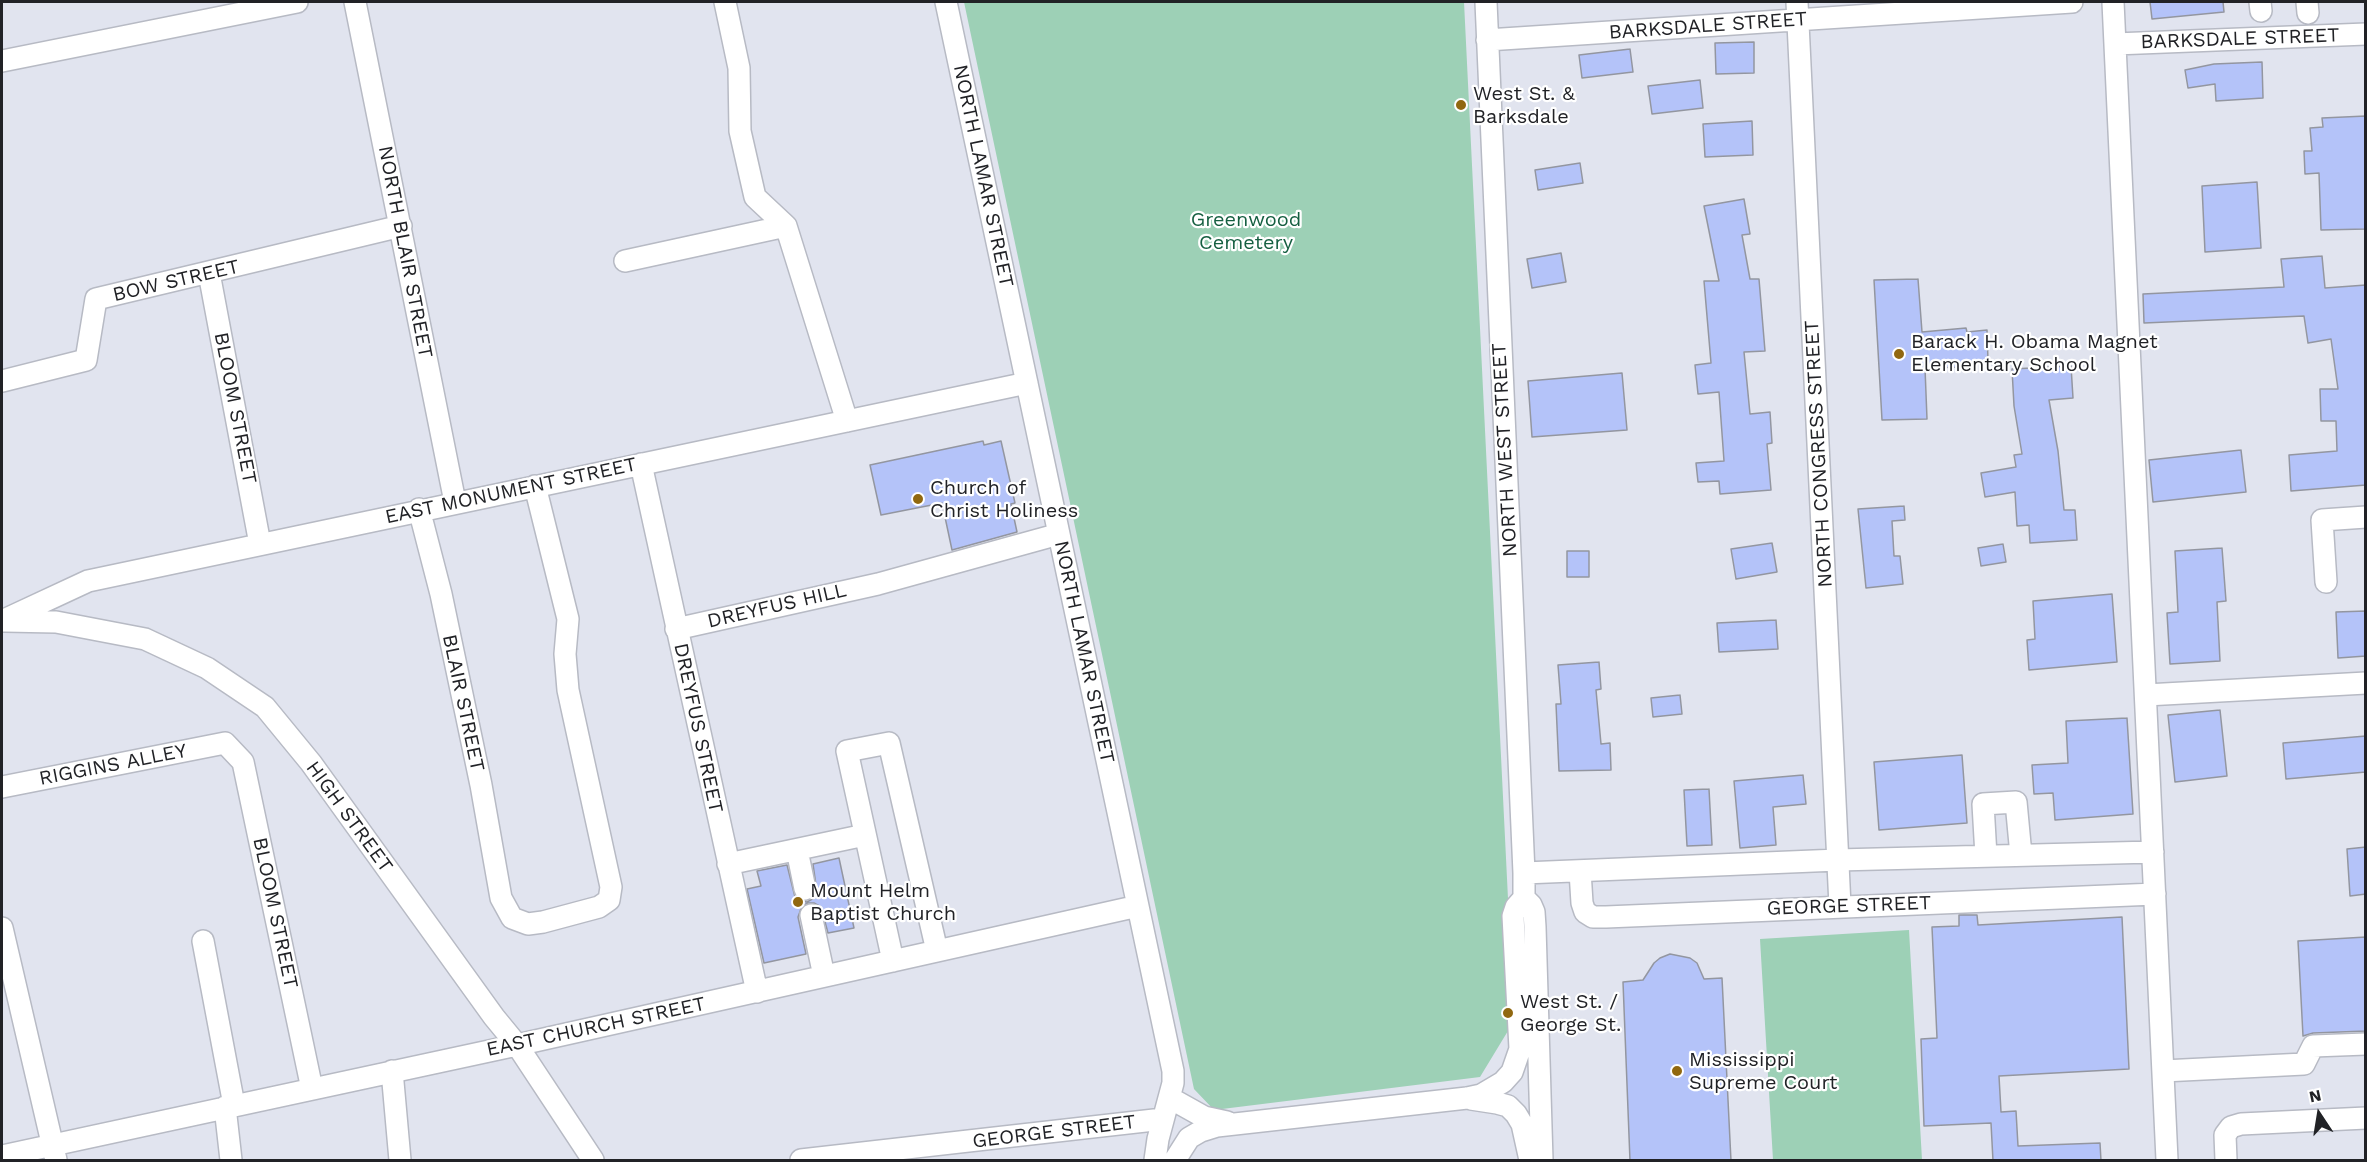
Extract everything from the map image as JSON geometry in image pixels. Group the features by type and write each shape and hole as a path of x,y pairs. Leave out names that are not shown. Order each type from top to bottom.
{"street":[{"path":"2,61 297,2"},
{"name":"NORTH BLAIR STREET","path":"355,2 455,502"},
{"path":"725,2 739,68 740,130 755,198 786,226 847,421"},
{"name":"NORTH LAMAR STREET","path":"946,2 1173,1071 1170,1098 1163,1119 1155,1161"},
{"name":"NORTH WEST STREET","path":"1467,1098 1491,1090 1512,1072 1518,1059 1521,1037 1513,916 1516,907 1524,898 1486,2"},
{"name":"BARKSDALE STREET","path":"1487,40 1798,11 2072,2"},
{"path":"2113,2 2168,1161"},
{"name":"NORTH CONGRESS STREET","path":"1798,11 1840,906"},
{"name":"BARKSDALE STREET","path":"2115,44 2366,34"},
{"name":"BOW STREET","path":"2,381 86,360 96,299 401,226"},
{"path":"625,261 786,226"},
{"name":"BLOOM STREET","path":"209,273 260,544"},
{"name":"EAST MONUMENT STREET","path":"2,621 88,581 419,509 1027,382"},
{"name":"DREYFUS STREET","path":"641,464 757,992"},
{"name":"BLAIR STREET","path":"419,509 446,617 481,785 501,898 512,918 528,924 543,922 599,907 609,900 611,887 568,690 566,654 568,619 535,486"},
{"path":"2326,582 2322,520 2366,518"},
{"name":"DREYFUS HILL","path":"676,629 878,584 1059,534"},
{"name":"HIGH STREET","path":"2,621 56,622 145,639 207,668 265,707 311,763 494,1017 517,1045 593,1161"},
{"path":"2146,695 2366,683"},
{"name":"BLOOM STREET","path":"225,743 243,762 312,1089"},
{"name":"RIGGINS ALLEY","path":"2,787 225,743"},
{"path":"893,961 848,751 889,743 938,951"},
{"path":"1986,856 1983,804 2016,802 2021,855"},
{"path":"728,864 866,835"},
{"path":"797,850 805,889"},
{"path":"1524,873 1838,860 2153,852"},
{"name":"GEORGE STREET","path":"1580,870 1582,903 1585,912 1593,916 2155,894"},
{"name":"NORTH WEST STREET","path":"1524,898 1534,912 1536,927 1542,1161"},
{"name":"EAST CHURCH STREET","path":"2,1156 55,1153 230,1106 517,1045 1138,906"},
{"path":"811,915 824,976"},
{"path":"2,928 55,1153"},
{"path":"203,941 230,1106 231,1161"},
{"path":"2163,1071 2304,1064 2313,1046 2366,1044"},
{"path":"392,1071 400,1161"},
{"path":"1170,1098 1204,1117 1237,1123"},
{"path":"1175,1161 1189,1138 1202,1131 1237,1123 1467,1098 1508,1106 1516,1114 1522,1124 1530,1161"},
{"path":"2226,1161 2225,1135 2231,1127 2241,1124 2366,1118"},
{"name":"GEORGE STREET","path":"801,1161 1163,1119"}],"green space":[{"name":"Greenwood Cemetery","path":"964,2 1464,2 1514,1021 1480,1077 1214,1110 1194,1089"},
{"path":"1909,930 1922,1160 1773,1160 1760,939"}],"building":[{"path":"2150,2 2223,2 2224,12 2152,19"},
{"path":"1754,42 1754,73 1716,74 1715,43"},
{"path":"1630,49 1633,72 1582,78 1579,55"},
{"path":"2262,62 2263,98 2216,101 2215,84 2188,88 2185,70 2214,64"},
{"path":"1700,80 1703,108 1652,114 1648,86"},
{"path":"2366,116 2366,229 2321,230 2319,173 2305,174 2304,151 2312,151 2310,128 2323,127 2322,118"},
{"path":"1752,121 1753,155 1705,157 1703,124"},
{"path":"1580,163 1583,183 1538,190 1535,170"},
{"path":"2257,182 2261,248 2205,252 2202,186"},
{"path":"1744,199 1750,234 1742,235 1750,279 1759,279 1765,351 1744,352 1750,414 1770,412 1772,443 1767,444 1771,490 1720,494 1719,481 1698,482 1696,463 1724,461 1719,392 1698,394 1695,365 1711,363 1704,281 1719,281 1704,206"},
{"path":"1561,253 1566,282 1532,288 1527,259"},
{"path":"2322,256 2325,288 2366,285 2366,485 2291,491 2289,455 2337,451 2336,421 2321,421 2320,389 2338,389 2331,339 2308,343 2304,316 2144,323 2143,294 2284,287 2281,259"},
{"path":"1918,279 1922,332 1966,328 1967,332 1987,330 1988,361 1968,362 1967,367 1925,368 1927,419 1882,420 1874,280"},
{"path":"2071,366 2073,398 2049,400 2058,451 2064,510 2075,510 2077,540 2030,543 2029,525 2017,526 2015,492 1985,497 1981,473 2016,467 2014,455 2022,454 2014,406 2012,369"},
{"path":"1622,373 1627,430 1532,437 1528,381"},
{"name":"Church of Christ Holiness","path":"983,441 984,445 1001,441 1015,503 1011,504 1017,532 952,550 942,503 881,515 870,465"},
{"path":"2241,450 2246,492 2153,502 2149,460"},
{"path":"1904,506 1905,520 1892,521 1894,556 1900,556 1903,584 1866,588 1858,509"},
{"path":"1772,543 1777,572 1736,579 1731,549"},
{"path":"2003,544 2006,562 1981,566 1978,548"},
{"path":"2222,548 2226,601 2217,602 2220,661 2170,664 2167,613 2178,612 2175,551"},
{"path":"1567,551 1589,551 1589,577 1567,577"},
{"path":"2112,594 2117,662 2029,670 2027,640 2035,639 2033,601"},
{"path":"2366,611 2366,656 2338,658 2336,612"},
{"path":"1776,620 1778,649 1719,652 1717,623"},
{"path":"1599,662 1601,689 1596,690 1601,744 1610,743 1611,770 1559,771 1556,704 1561,704 1558,665"},
{"path":"1680,695 1682,714 1653,717 1651,698"},
{"path":"2220,710 2227,776 2175,782 2168,715"},
{"path":"2127,718 2133,814 2055,820 2053,793 2034,794 2032,765 2068,763 2066,721"},
{"path":"2366,736 2366,772 2286,779 2283,743"},
{"path":"1962,755 1967,823 1879,830 1874,762"},
{"path":"1803,775 1806,804 1773,807 1776,845 1740,848 1734,781"},
{"path":"1709,789 1712,845 1687,846 1684,790"},
{"path":"2366,847 2366,894 2350,896 2347,849"},
{"name":"Mount Helm Baptist Church","path":"839,858 854,928 828,933 821,907 808,903 802,906 798,917 806,954 764,963 747,889 761,886 757,871 787,865 795,897 807,902 814,898 817,892 813,864"},
{"path":"1959,915 1977,915 1978,925 2122,917 2129,1069 1999,1076 2001,1112 2016,1111 2018,1146 2100,1143 2101,1161 1993,1161 1991,1123 1924,1126 1921,1039 1937,1038 1932,927 1959,926"},
{"path":"2366,937 2366,1031 2313,1033 2303,1036 2298,941"},
{"name":"Mississippi Supreme Court","path":"1670,954 1690,958 1697,963 1704,979 1722,978 1731,1161 1630,1161 1623,982 1643,980 1654,963"}],"place":[{"name":"West St. & Barksdale","path":"1461,105"},
{"name":"Barack H. Obama Magnet Elementary School","path":"1899,354"},
{"name":"Church of Christ Holiness","path":"918,499"},
{"name":"Mount Helm Baptist Church","path":"798,902"},
{"name":"West St. / George St.","path":"1508,1013"},
{"name":"Mississippi Supreme Court","path":"1677,1071"}]}
